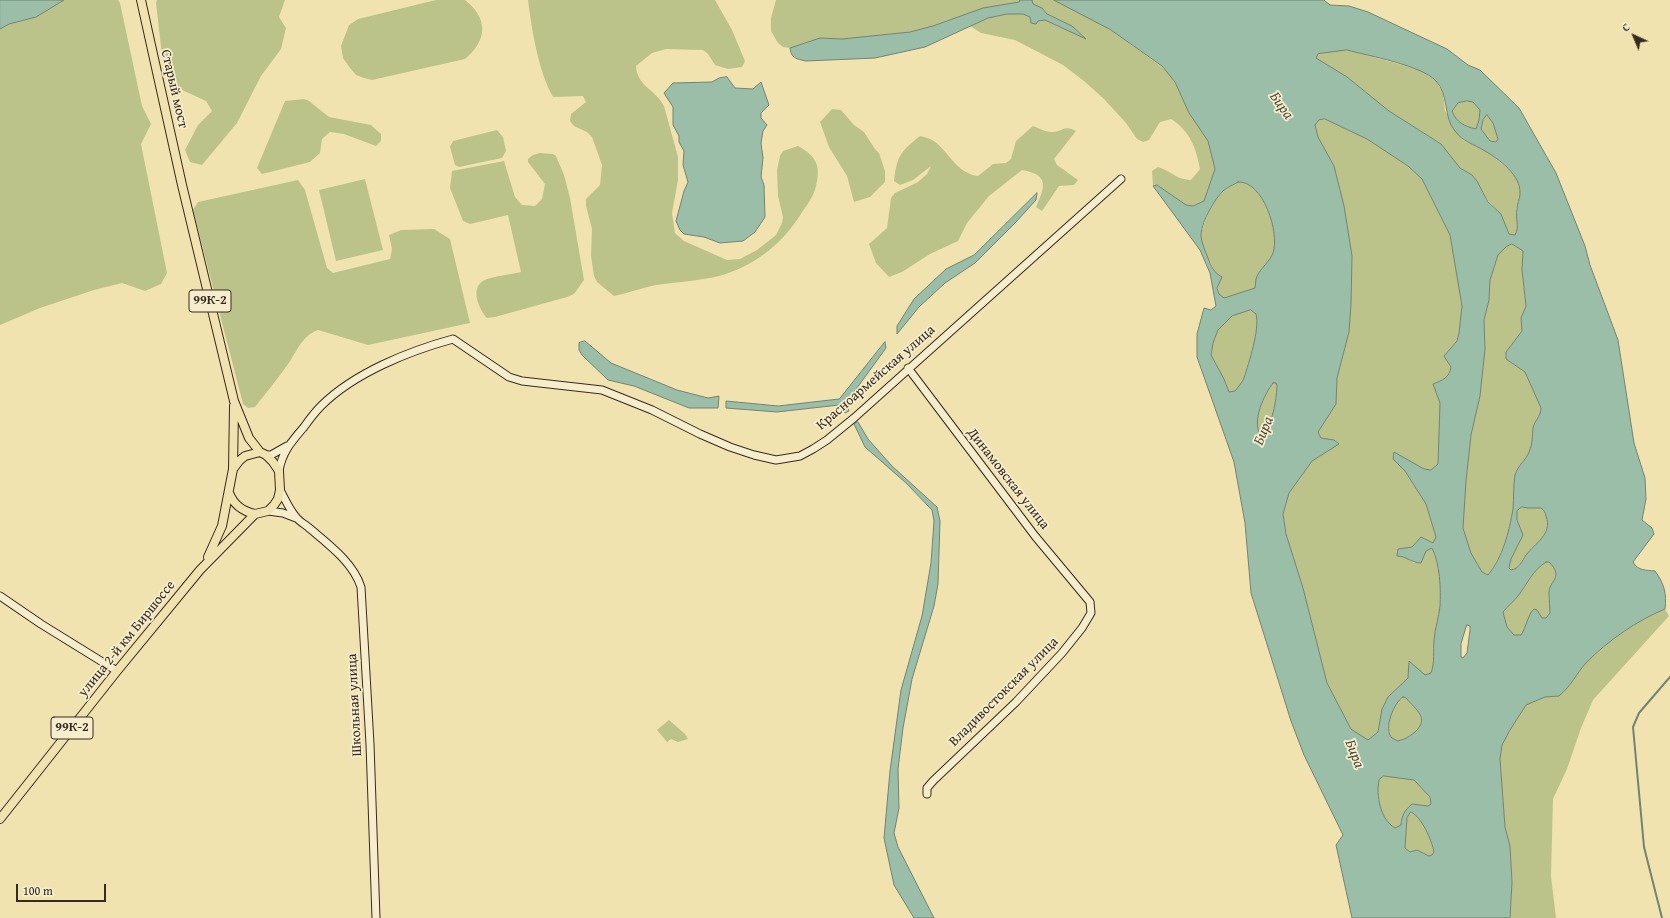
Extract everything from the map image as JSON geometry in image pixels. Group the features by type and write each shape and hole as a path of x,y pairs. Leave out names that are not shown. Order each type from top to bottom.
{"main road":[{"name":"Старый мост","path":"140,0 182,185 234,401"},
{"name":"99К-2","path":"234,401 249,438 279,471"},
{"name":"99К-2","path":"200,570 212,549 222,526 230,493 229,484 233,469 234,401"},
{"path":"233,469 245,456 263,454"},
{"path":"230,493 236,505 246,512 254,514 268,510 278,499 280,490 279,471"},
{"name":"99К-2","path":"200,570 254,514"},
{"name":"улица 2-й км Биршоссе","path":"0,819 117,671 145,639 200,570"}],"street":[{"name":"Красноармейская улица","path":"287,446 322,405 355,379 395,358 453,339 509,377 537,384 602,390 652,410 730,447 754,455 776,460 800,456 828,440 854,418 908,368 1121,179"},
{"name":"Динамовская улица","path":"908,368 1035,536 1090,602"},
{"path":"263,454 271,455 287,446"},
{"path":"279,471 282,457 287,446"},
{"path":"280,490 290,510 296,518"},
{"path":"268,510 283,513 296,518"},
{"name":"Школьная улица","path":"296,518 331,547 349,565 362,587 370,744 376,918"},
{"path":"0,596 41,624 117,671"},
{"name":"Владивостокская улица","path":"927,794 927,788 932,781 1016,702 1062,653 1082,628 1091,613 1090,602"}],"green space":[{"path":"64,0 118,0 120,3 142,106 151,124 141,144 167,273 161,284 145,291 122,283 94,290 40,308 0,325 0,29 9,24 36,17"},
{"path":"157,0 285,0 279,17 286,28 281,49 261,76 237,123 202,165 190,162 185,150 198,125 212,111 206,101 182,90 172,83 163,64 156,3"},
{"path":"436,0 465,0 478,14 482,29 481,37 473,52 465,59 372,80 356,75 343,58 341,46 349,25 358,19"},
{"path":"528,0 715,0 732,30 745,61 742,67 728,69 715,65 708,54 703,50 666,49 652,53 636,66 637,73 643,83 664,106 678,157 678,180 672,213 675,233 684,241 727,260 740,259 757,250 776,235 782,223 783,217 778,196 777,170 780,156 783,151 798,146 809,154 816,162 818,172 817,179 815,190 811,198 799,217 783,237 754,261 731,272 711,278 656,285 614,296 597,282 594,276 591,256 592,229 586,206 586,199 600,185 602,165 592,137 587,132 574,126 570,121 571,114 586,102 583,96 553,97 543,75 536,50"},
{"path":"776,0 1020,0 1020,2 983,8 933,26 910,32 842,39 820,38 790,48 783,47 778,43 771,31 771,18"},
{"path":"1032,0 1054,0 1069,6 1111,30 1162,67 1171,76 1189,113 1208,140 1215,169 1204,201 1193,206 1186,205 1157,185 1153,186 1152,171 1158,167 1186,180 1191,180 1200,169 1194,147 1183,129 1178,124 1171,119 1160,122 1149,140 1143,142 1137,139 1126,123 1104,99 1063,65 1015,40 981,33 970,26 988,18 1007,14 1023,14 1038,21 1045,20 1085,38 1072,26 1047,14 1042,8 1033,4"},
{"path":"1347,50 1422,71 1436,81 1443,93 1445,111 1463,140 1486,151 1509,169 1516,177 1521,194 1516,210 1518,230 1515,236 1509,234 1501,214 1489,202 1477,181 1472,175 1460,168 1441,144 1389,111 1347,77 1316,58 1318,54"},
{"path":"304,99 309,101 329,117 371,125 381,134 381,141 376,146 344,134 330,132 322,139 320,153 310,162 262,174 257,168 285,101"},
{"path":"1467,101 1473,102 1480,110 1476,129 1461,123 1452,111 1458,103"},
{"path":"832,109 841,110 854,125 864,132 879,153 885,171 885,182 870,197 854,202 847,176 829,147 820,122"},
{"path":"1487,115 1493,123 1498,139 1496,142 1490,141 1481,129 1483,120"},
{"path":"1325,119 1367,139 1408,166 1422,179 1450,235 1462,306 1459,334 1456,342 1444,356 1451,367 1450,371 1445,378 1433,384 1440,403 1438,464 1431,470 1424,469 1395,453 1393,459 1405,471 1426,504 1436,538 1433,543 1421,537 1412,547 1398,549 1397,556 1404,556 1414,563 1426,551 1432,548 1435,554 1440,584 1440,599 1432,669 1431,673 1425,676 1409,662 1408,678 1388,697 1382,709 1378,732 1368,741 1351,729 1327,683 1303,588 1286,534 1283,513 1289,493 1312,461 1339,444 1334,440 1321,438 1318,432 1336,403 1337,378 1349,332 1352,256 1344,206 1334,166 1318,137 1315,125 1319,120"},
{"path":"1033,126 1049,132 1055,132 1068,128 1076,131 1054,159 1057,165 1078,180 1074,185 1059,186 1042,211 1036,207 1042,193 1043,183 1037,175 1022,170 989,196 967,223 958,241 930,254 902,272 889,277 876,263 869,244 887,228 891,198 895,193 918,182 927,174 931,166 913,180 900,185 894,181 898,160 908,146 920,136 929,139 938,144 963,170 978,176 993,164 1006,163 1011,159 1016,141"},
{"path":"497,130 503,137 506,151 502,158 459,167 455,165 450,147 453,141"},
{"path":"540,153 553,154 556,156 564,175 570,198 584,280 574,294 567,297 487,318 481,310 477,299 476,294 479,285 483,281 490,278 521,272 508,215 470,224 463,221 450,188 452,171 504,161 515,197 522,205 535,206 542,199 545,184 528,162 528,159 533,155"},
{"path":"365,179 383,250 336,261 319,190"},
{"path":"298,180 305,190 327,268 333,273 390,259 392,249 389,235 401,230 434,229 450,239 470,323 368,345 318,330 307,336 286,367 255,407 248,408 243,404 193,210 198,202"},
{"path":"1238,182 1247,184 1255,189 1262,198 1272,221 1275,244 1272,256 1257,276 1255,288 1224,298 1219,294 1216,274 1203,247 1201,233 1209,211 1217,198 1224,190"},
{"path":"1512,244 1523,251 1522,270 1526,306 1521,318 1522,331 1506,352 1506,359 1525,372 1541,408 1540,414 1533,428 1531,448 1515,475 1513,509 1507,535 1501,552 1488,575 1482,572 1471,553 1463,528 1466,481 1471,435 1480,396 1485,349 1484,320 1489,300 1490,280 1498,255 1506,247"},
{"path":"1251,310 1256,313 1257,328 1251,355 1242,382 1235,391 1229,392 1211,355 1213,343 1218,330 1232,316"},
{"path":"1273,383 1276,383 1277,386 1274,411 1264,434 1260,434 1257,422 1258,415 1266,394"},
{"path":"1522,507 1542,508 1548,522 1547,528 1542,538 1518,566 1511,570 1509,569 1511,559 1523,535 1517,520 1517,511"},
{"path":"1546,562 1549,562 1554,567 1556,572 1555,579 1549,590 1550,613 1546,618 1542,618 1537,610 1521,635 1514,635 1507,627 1503,612 1522,591 1533,574"},
{"path":"1665,609 1669,616 1593,700 1581,728 1567,769 1553,799 1551,876 1556,918 1510,918 1512,882 1510,846 1505,827 1500,759 1502,745 1526,705 1545,697 1559,696 1586,663 1603,647 1634,625"},
{"path":"1403,697 1406,698 1420,714 1421,722 1413,734 1398,741 1392,738 1390,734 1389,722 1396,704"},
{"path":"669,720 685,734 688,739 678,742 671,739 667,742 657,730"},
{"path":"1384,776 1414,780 1430,797 1431,804 1428,806 1412,804 1404,813 1401,825 1395,829 1390,825 1380,807 1378,786 1379,780"},
{"path":"1411,812 1419,818 1426,829 1433,847 1434,852 1432,855 1429,856 1417,850 1410,852 1405,848 1407,818"}],"water":[{"path":"0,0 64,0 36,17 9,24 0,29"},
{"path":"1020,0 1032,0 1033,4 1042,8 1047,14 1072,26 1086,39 1045,20 1038,21 1036,24 1031,23 1030,17 1023,14 1007,14 988,18 925,47 875,58 806,61 795,58 790,48 820,38 842,39 910,32 933,26 983,8 1019,2"},
{"name":"Бира","path":"1054,0 1324,0 1330,5 1349,6 1368,12 1447,49 1468,65 1480,70 1519,108 1556,173 1585,246 1590,265 1618,340 1634,443 1645,478 1646,499 1642,520 1652,528 1654,534 1633,562 1640,569 1655,571 1661,580 1664,589 1666,604 1665,609 1634,625 1603,647 1586,663 1559,696 1545,697 1526,705 1502,745 1500,759 1505,827 1510,846 1512,882 1510,918 1352,918 1336,845 1343,835 1304,755 1291,721 1251,593 1245,523 1234,462 1197,357 1197,334 1204,308 1211,310 1216,306 1210,273 1200,250 1153,186 1157,185 1186,205 1193,206 1204,201 1215,169 1208,141 1189,113 1175,82 1162,66 1111,30","holes":["1347,50 1381,58 1419,70 1429,75 1436,81 1443,92 1451,125 1458,135 1497,159 1513,174 1517,181 1520,198 1517,205 1517,229 1515,235 1509,234 1501,214 1488,202 1477,181 1472,175 1460,168 1441,144 1389,111 1347,77 1316,58 1318,54","1467,101 1473,102 1480,110 1476,129 1461,123 1452,111 1458,103","1487,115 1493,123 1498,139 1496,142 1490,141 1481,129 1483,120","1325,119 1367,139 1408,166 1422,179 1450,235 1462,306 1457,341 1444,356 1451,367 1449,374 1445,378 1433,384 1440,403 1438,464 1431,470 1424,469 1394,452 1393,459 1405,471 1426,504 1436,537 1433,543 1421,537 1412,547 1398,549 1397,556 1421,563 1426,551 1432,548 1435,554 1440,585 1440,600 1432,669 1431,673 1425,675 1409,661 1408,678 1388,697 1382,709 1378,732 1368,740 1351,729 1327,683 1303,588 1286,534 1283,514 1289,493 1312,461 1339,444 1334,440 1321,438 1318,432 1336,404 1337,378 1349,332 1352,256 1344,206 1334,166 1318,137 1315,125 1319,120","1238,182 1247,184 1255,189 1268,209 1272,221 1275,244 1272,256 1257,276 1255,288 1224,298 1219,294 1217,288 1222,277 1212,266 1203,246 1201,234 1206,216 1224,190","1512,244 1523,251 1522,270 1526,306 1521,318 1522,331 1506,352 1506,359 1525,372 1541,408 1540,414 1533,428 1532,443 1528,455 1518,468 1515,475 1513,509 1505,544 1498,560 1488,575 1482,572 1471,553 1463,528 1471,435 1480,396 1485,349 1484,320 1489,300 1490,280 1498,255 1506,247","1251,310 1256,314 1257,328 1251,355 1244,378 1235,391 1229,392 1211,355 1213,343 1218,330 1232,316","1273,383 1276,383 1277,386 1274,411 1264,434 1260,434 1257,422 1263,401","1522,507 1541,508 1545,512 1548,522 1545,533 1526,555 1522,562 1511,570 1509,568 1511,559 1523,535 1517,520 1517,511","1546,562 1549,562 1554,567 1556,576 1549,590 1550,613 1546,618 1542,618 1537,610 1534,609 1530,614 1521,635 1514,635 1507,627 1503,612 1518,596 1534,573","1467,625 1470,626 1470,630 1467,653 1463,658 1461,657 1461,644","1403,697 1406,698 1417,710 1421,718 1419,727 1415,732 1407,738 1398,741 1392,738 1389,728 1389,722 1396,704","1384,776 1414,780 1430,797 1431,804 1428,806 1412,804 1404,813 1401,825 1395,828 1386,819 1380,807 1378,793 1379,780","1411,812 1423,824 1434,852 1429,856 1417,850 1410,852 1405,848 1407,818"]},
{"path":"727,77 735,88 753,89 761,82 769,105 761,113 761,118 767,125 763,131 761,143 763,158 761,177 764,185 765,217 755,232 743,241 720,243 704,237 684,234 680,230 676,221 688,182 683,165 684,151 679,142 679,136 673,125 673,107 664,93 673,83 712,82 719,78"},
{"path":"1037,193 1036,200 1016,222 975,263 945,283 919,307 897,334 897,326 914,299 946,269 974,255"},
{"path":"585,341 611,363 677,390 708,398 719,396 718,408 689,408 634,386 608,380 582,355 579,350 579,343"},
{"path":"885,342 886,348 846,403 849,411 845,413 839,405 777,412 726,408 726,401 778,406 839,399"},
{"path":"858,422 868,439 892,466 937,507 940,521 938,584 934,606 912,679 903,728 898,769 899,808 894,833 898,847 934,918 914,918 894,885 884,838 890,771 901,690 922,616 931,563 934,521 932,510 906,483 865,447 854,424"}],"waterway":[{"path":"1662,918 1644,847 1633,727 1639,713 1670,677"}]}
